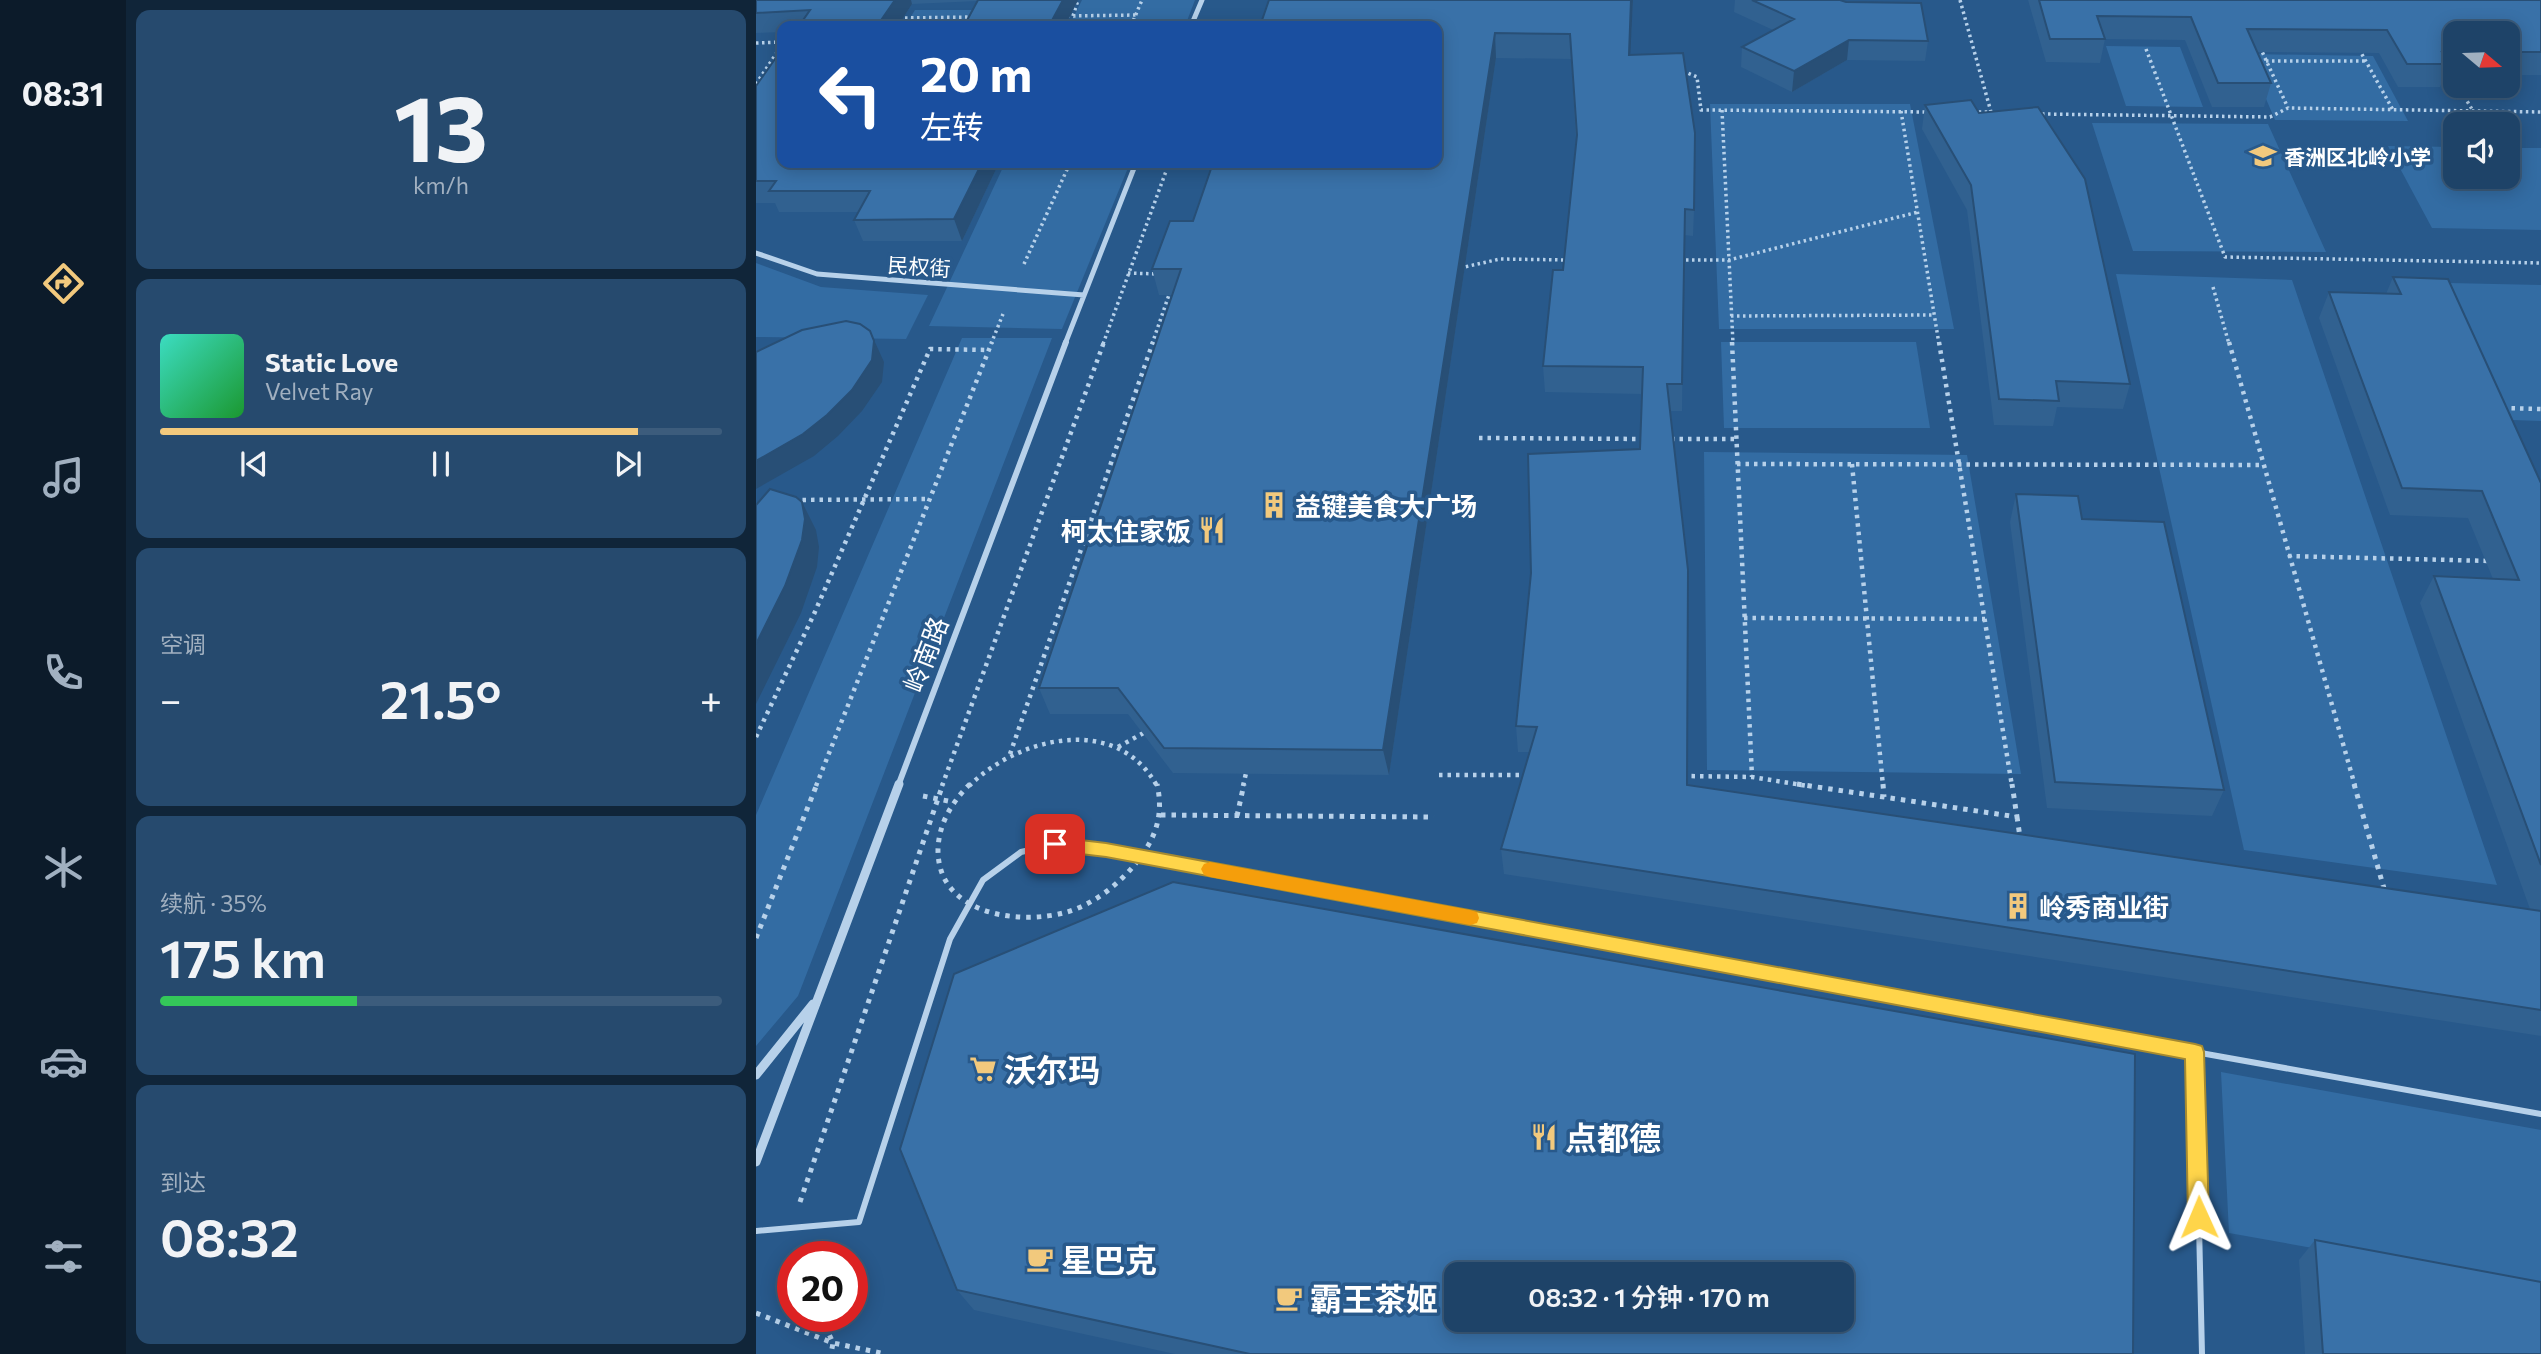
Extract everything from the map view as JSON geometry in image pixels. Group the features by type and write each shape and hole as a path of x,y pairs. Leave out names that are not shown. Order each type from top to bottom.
{"street":[{"path":"1193,21 1202,0"},
{"name":"岭南路","path":"756,1162 1134,168"},
{"name":"民权街","path":"756,253 817,274 1084,295"},
{"path":"756,1075 817,998"}],"lane":[{"path":"756,1231 859,1222 950,939 983,880 1021,852 1055,844 1106,850 2541,1114"},
{"path":"2195,1052 2202,1354"}],"path":[{"path":"1073,16 1078,0"},
{"path":"1133,21 1142,0"},
{"path":"1960,0 1991,112 1965,112"},
{"path":"1060,16 1136,15"},
{"path":"887,19 983,17"},
{"path":"2353,38 2393,110"},
{"path":"2256,39 2288,108"},
{"path":"756,43 777,44"},
{"path":"2146,49 2225,257 2541,263"},
{"path":"756,84 777,52"},
{"path":"2266,61 2366,61"},
{"path":"1675,68 1697,77 1701,110 1940,112"},
{"path":"2465,98 2473,111"},
{"path":"2042,114 2270,117 2288,108 2541,112"},
{"path":"1722,110 1752,777"},
{"path":"1901,111 2021,839"},
{"path":"756,938 1013,289 1068,168"},
{"path":"792,1228 937,799 1167,168"},
{"path":"1675,260 1729,260 1918,212"},
{"path":"1459,268 1500,259 1581,260"},
{"path":"1092,273 1164,274"},
{"path":"1010,754 1172,287"},
{"path":"2213,287 2388,902"},
{"path":"1731,316 1935,315"},
{"path":"756,737 930,349 989,350"},
{"path":"2495,408 2541,409"},
{"path":"1479,438 1655,439"},
{"path":"1669,439 1737,439"},
{"path":"1737,464 2263,465"},
{"path":"1852,464 1884,797"},
{"path":"789,500 930,499"},
{"path":"2288,556 2501,562"},
{"path":"1744,618 1985,620"},
{"path":"1117,747 1152,729"},
{"path":"1237,816 1248,763"},
{"path":"1439,775 1534,775"},
{"path":"1670,776 1752,777 2017,817"},
{"path":"1161,815 1434,817"},
{"path":"756,1313 833,1343 886,1354"},
{"path":"828,1332 833,1343 831,1354"}],"shaded area":[{"path":"1082,0 1195,0 1187,21 1072,21"},
{"path":"915,10 984,10 978,21 908,21"},
{"path":"2106,46 2180,47 2203,107 2126,106"},
{"path":"2247,54 2373,56 2408,121 2275,120"},
{"path":"1710,104 1910,104 1954,329 1719,329"},
{"path":"2092,123 2268,124 2326,252 2133,251"},
{"path":"2388,146 2443,147 2443,189 2520,189 2520,148 2541,148 2541,230 2432,228"},
{"path":"1003,168 1128,168 1062,329 929,326"},
{"path":"756,263 821,287 928,295 906,339 756,337"},
{"path":"2116,274 2292,280 2497,885 2244,850"},
{"path":"2449,283 2541,285 2541,421 2512,420"},
{"path":"962,338 1052,338 798,996 756,1046 756,815"},
{"path":"1721,342 1916,342 1930,428 1724,428"},
{"path":"1704,452 1967,455 2021,774 1707,770"},
{"path":"2221,1072 2541,1130 2541,1289 2229,1233"}],"building":[{"path":"756,0 895,0 880,21 802,21 810,10 756,13"},
{"path":"978,0 1063,0 1052,21 967,21"},
{"path":"1269,0 1631,0 1629,55 1683,53 1695,133 1694,210 1685,209 1682,384 1667,384 1688,570 1687,785 2541,911 2541,1010 1501,849 1537,727 1516,726 1531,573 1528,454 1640,449 1643,367 1543,366 1553,270 1563,270 1577,135 1570,34 1495,33 1383,750 1164,748 1118,688 1039,688 1181,269 1152,269 1170,221 1193,221 1211,168 1442,168 1442,21 1262,21"},
{"path":"1752,0 1921,3 1928,41 1849,40 1794,71 1742,47 1794,19"},
{"path":"2039,0 2541,0 2541,52 2520,52 2520,21 2443,21 2443,64 2407,64 2387,30 2247,29 2271,83 2218,83 2191,17 2097,16 2105,39 2050,39"},
{"path":"777,56 777,168 980,168 954,219 854,220 870,191 769,191 776,181 756,181 756,86"},
{"path":"1971,100 1979,113 2038,107 2085,179 2130,384 2056,381 2059,401 1999,399 1971,185 1925,105"},
{"path":"2393,277 2448,279 2541,483 2541,865 2434,576 2519,580 2482,491 2402,488 2329,292 2401,294"},
{"path":"846,321 860,324 870,331 874,341 872,360 852,390 827,415 803,434 756,461 756,352 802,330"},
{"path":"770,489 796,497 802,502 805,519 802,540 785,586 756,644 756,505"},
{"path":"2016,494 2078,496 2082,519 2164,522 2224,790 2055,782"},
{"path":"1173,882 2135,1054 2133,1354 1250,1354 957,1290 900,1149 954,974"},
{"path":"2315,1240 2541,1282 2541,1354 2323,1354"}],"slow traffic":[{"path":"1210,869 1470,918"}],"place":[{"name":"香洲区北岭小学","path":"2263,156"},
{"name":"益键美食大广场","path":"1274,505"},
{"name":"柯太住家饭","path":"1212,530"},
{"name":"岭秀商业街","path":"2018,906"},
{"name":"沃尔玛","path":"983,1069"},
{"name":"点都德","path":"1544,1137"},
{"name":"星巴克","path":"1040,1259"},
{"name":"霸王茶姬","path":"1289,1298"}],"route":[{"path":"1055,844 1106,850 2195,1052 2199,1217"}]}
